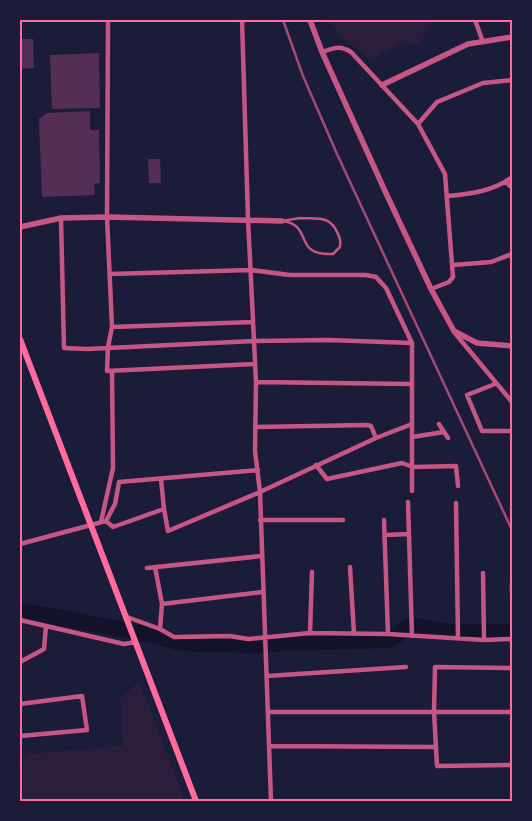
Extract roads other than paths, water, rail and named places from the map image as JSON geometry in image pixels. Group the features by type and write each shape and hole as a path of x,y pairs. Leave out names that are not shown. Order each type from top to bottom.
{"main road":[{"path":"20,338 196,801"}],"street":[{"path":"108,20 107,216 112,327 108,347 107,371 254,364"},
{"path":"242,20 248,219 256,382 255,451 260,492 271,801"},
{"path":"310,20 322,52 431,289 454,331 495,384 512,402"},
{"path":"475,20 482,42"},
{"path":"382,84 468,44 512,37"},
{"path":"322,52 336,47 343,47 350,52 418,124 445,174 453,276 449,282 431,289"},
{"path":"418,124 437,102 483,83 512,80"},
{"path":"448,196 469,194 491,188 506,182 512,177"},
{"path":"506,182 512,188"},
{"path":"20,227 61,218 107,216 282,221"},
{"path":"61,218 64,348 87,349 254,341 329,340 412,343"},
{"path":"453,265 491,262 512,254"},
{"path":"110,274 251,270 290,275 366,274 376,277 386,288 412,343 412,491"},
{"path":"112,327 253,322"},
{"path":"454,331 477,343 512,346"},
{"path":"104,521 113,468 112,371"},
{"path":"256,382 411,384"},
{"path":"495,384 467,395 482,431 512,431"},
{"path":"161,479 168,530 260,492 376,438 412,424"},
{"path":"439,424 448,438"},
{"path":"255,427 367,425 371,426 376,438"},
{"path":"412,437 444,432"},
{"path":"316,465 327,479 402,463 413,467 456,466 458,486"},
{"path":"20,544 104,521 114,504 119,482 258,470"},
{"path":"408,502 412,636"},
{"path":"456,503 458,638"},
{"path":"104,521 113,527 164,509"},
{"path":"260,520 343,520"},
{"path":"384,520 388,634"},
{"path":"385,535 409,534"},
{"path":"146,568 262,556"},
{"path":"155,567 162,604 160,629"},
{"path":"350,567 354,634"},
{"path":"310,633 312,572"},
{"path":"483,573 484,640"},
{"path":"512,583 512,594"},
{"path":"162,604 263,592"},
{"path":"20,620 124,644 136,642"},
{"path":"128,620 160,629 174,637 230,636 248,639 310,633 388,634 484,640 512,639"},
{"path":"20,662 44,649 46,626"},
{"path":"266,676 406,667"},
{"path":"512,668 435,667 434,710 437,766 512,766"},
{"path":"20,704 82,696 86,730 20,736"},
{"path":"268,712 434,710 512,712"},
{"path":"269,746 436,746"}],"lane":[{"path":"300,218 330,220 341,240 340,247 332,254 314,253 308,249 297,227 292,223 282,221 300,218"}],"waterway":[{"path":"20,610 182,643 258,645 389,640 410,626 450,632 512,632"}],"railway":[{"path":"283,20 303,76 337,154 512,530"}]}
